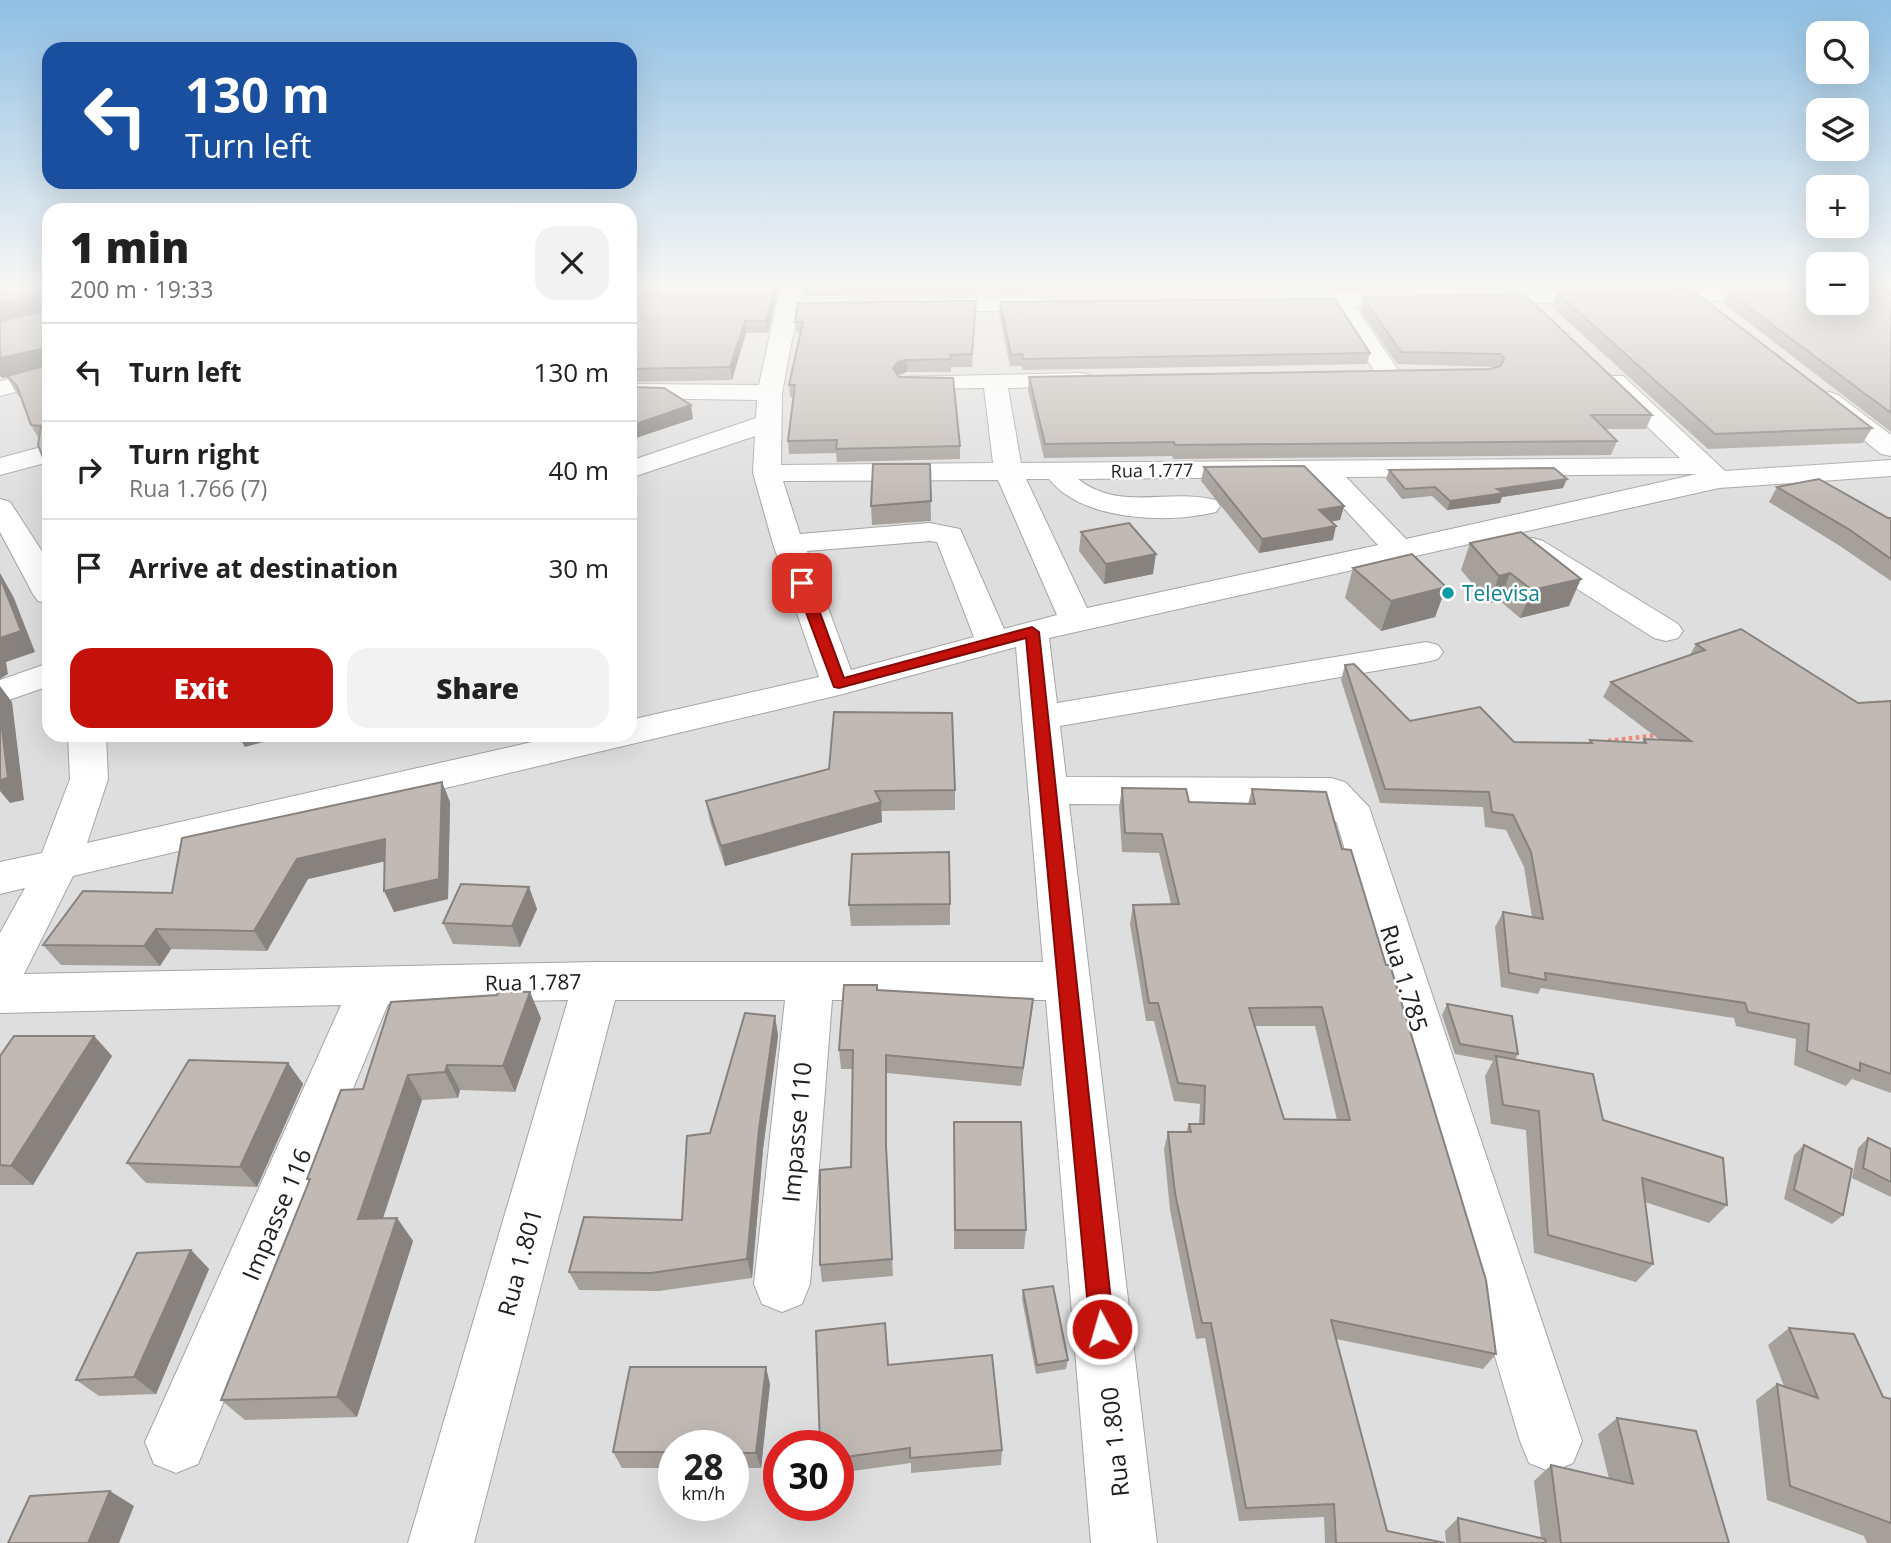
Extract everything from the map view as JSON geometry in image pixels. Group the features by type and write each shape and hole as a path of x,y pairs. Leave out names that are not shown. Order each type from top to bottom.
{"street":[{"path":"777,357 770,393 768,473 788,544 839,684"},
{"path":"1377,357 1388,373"},
{"path":"1595,363 1712,473"},
{"path":"1361,374 1416,373"},
{"path":"0,389 42,378"},
{"path":"908,382 1103,380"},
{"path":"995,382 1034,631"},
{"path":"1814,388 1891,448"},
{"path":"637,391 770,393"},
{"path":"637,468 768,423"},
{"path":"0,467 42,455"},
{"path":"1322,468 1398,549"},
{"name":"Rua 1.777","path":"768,473 1322,468 1712,473"},
{"path":"637,730 839,684 1034,631 1500,527 1712,473 1797,474 1891,468"},
{"path":"1057,471 1067,487 1094,501 1120,506 1206,506"},
{"path":"1797,474 1844,498"},
{"path":"0,508 40,554 0,567"},
{"path":"1500,527 1666,631"},
{"path":"788,544 930,532 949,535 1034,631"},
{"name":"Rua 1.800","path":"1034,631 1066,981 1124,1543"},
{"path":"1041,717 1426,652"},
{"path":"0,692 42,677"},
{"path":"0,975 58,864 89,779 87,742"},
{"path":"0,878 587,742"},
{"name":"Rua 1.785","path":"1048,790 1331,792 1355,817 1551,1441"},
{"name":"Rua 1.787","path":"0,994 597,981 1066,981"},
{"name":"Rua 1.801","path":"441,1543 597,981"},
{"name":"Impasse 110","path":"782,1284 810,981"},
{"name":"Impasse 116","path":"176,1442 373,986"}],"path":[{"path":"1603,742 1668,734"}],"shaded area":[{"path":"0,357 42,357 42,742 637,742 637,357 1891,357 1891,1543 0,1543"}],"building":[{"path":"42,357 42,455 38,445 41,426 31,425 17,386 7,376 41,367"},
{"path":"637,357 733,357 730,367 637,369"},
{"path":"795,357 951,357 907,360 898,362 893,368 899,377 953,378 960,446 836,449 837,440 788,441 795,385 789,385"},
{"path":"1023,357 1138,357 1023,359"},
{"path":"1503,357 1591,357 1652,415 1591,415 1617,441 1045,444 1029,377 1490,369 1501,366"},
{"path":"1629,357 1779,357 1872,428 1715,434"},
{"path":"1816,357 1891,357 1891,413"},
{"path":"637,387 664,388 691,405 637,424"},
{"path":"873,464 930,464 931,501 871,506"},
{"path":"1304,466 1344,506 1319,510 1336,526 1262,539 1204,467"},
{"path":"1554,468 1567,479 1497,489 1504,493 1450,501 1435,487 1405,489 1389,470"},
{"path":"1819,479 1891,518 1891,559 1850,530 1777,487"},
{"path":"1129,523 1156,554 1106,564 1081,532"},
{"path":"1521,532 1581,579 1532,590 1510,573 1499,576 1470,543"},
{"path":"1412,554 1446,587 1391,601 1353,568"},
{"path":"0,577 21,631 0,638"},
{"path":"1741,629 1858,703 1891,701 1891,1074 1860,1063 1860,1071 1807,1051 1809,1024 1748,1012 1745,1003 1545,973 1546,980 1509,973 1503,912 1543,919 1531,852 1513,815 1492,812 1489,792 1385,789 1345,665 1354,664 1410,721 1480,707 1514,742 1592,743 1590,740 1646,743 1644,739 1691,741 1611,682 1705,650 1696,644"},
{"path":"834,712 952,713 955,790 875,791 881,802 721,846 706,801 829,769"},
{"path":"0,713 8,778 0,780"},
{"path":"442,782 439,879 384,891 385,839 297,859 254,931 156,929 144,946 43,945 83,891 172,893 182,838"},
{"path":"1122,788 1186,789 1189,802 1255,804 1252,789 1326,792 1342,849 1351,850 1386,965 1390,965 1486,1280 1496,1354 1331,1320 1387,1531 1445,1543 1336,1543 1334,1504 1246,1508 1211,1323 1202,1323 1175,1193 1168,1132 1191,1132 1189,1124 1204,1124 1205,1086 1178,1083 1158,1003 1149,1003 1133,905 1179,904 1162,834 1125,833","holes":["1322,1007 1350,1120 1284,1119 1249,1008"]},
{"path":"949,852 950,904 849,905 852,854"},
{"path":"461,884 529,887 512,926 443,923"},
{"path":"844,985 877,985 877,990 1033,999 1023,1068 886,1055 886,1146 892,1259 820,1265 820,1170 851,1167 853,1050 839,1050"},
{"path":"499,991 530,992 503,1066 447,1065 445,1072 408,1075 358,1219 397,1218 337,1397 221,1400 310,1179 307,1179 341,1090 363,1089 391,1002 497,995"},
{"path":"1447,1004 1512,1016 1518,1054 1460,1044"},
{"path":"745,1013 775,1016 759,1129 747,1259 651,1273 569,1272 584,1217 682,1220 687,1136 710,1133"},
{"path":"14,1036 94,1036 11,1166 0,1165 0,1056"},
{"path":"1496,1056 1593,1074 1603,1120 1723,1158 1727,1205 1642,1178 1653,1264 1548,1235 1539,1111 1503,1105"},
{"path":"189,1060 288,1063 240,1167 127,1163"},
{"path":"954,1122 1021,1122 1026,1230 955,1230"},
{"path":"1868,1138 1891,1149 1891,1182 1863,1168"},
{"path":"1804,1145 1852,1169 1843,1215 1794,1190"},
{"path":"191,1250 134,1377 76,1380 137,1253"},
{"path":"1053,1286 1068,1360 1037,1365 1023,1290"},
{"path":"885,1323 888,1365 992,1355 1002,1450 910,1458 910,1448 854,1456 854,1430 819,1430 816,1331"},
{"path":"1789,1328 1854,1334 1883,1397 1891,1399 1891,1523 1790,1486 1777,1384 1818,1398"},
{"path":"630,1367 766,1367 756,1453 749,1453 749,1430 658,1430 658,1452 613,1452"},
{"path":"1617,1418 1696,1431 1729,1543 1561,1543 1551,1465 1633,1484"},
{"path":"110,1491 88,1543 8,1543 30,1496"},
{"path":"1458,1518 1545,1539 1546,1543 1460,1543"}],"place":[{"name":"Televisa","path":"1448,593"}],"route":[{"path":"802,583 839,684 1032,632 1102,1329"}]}
